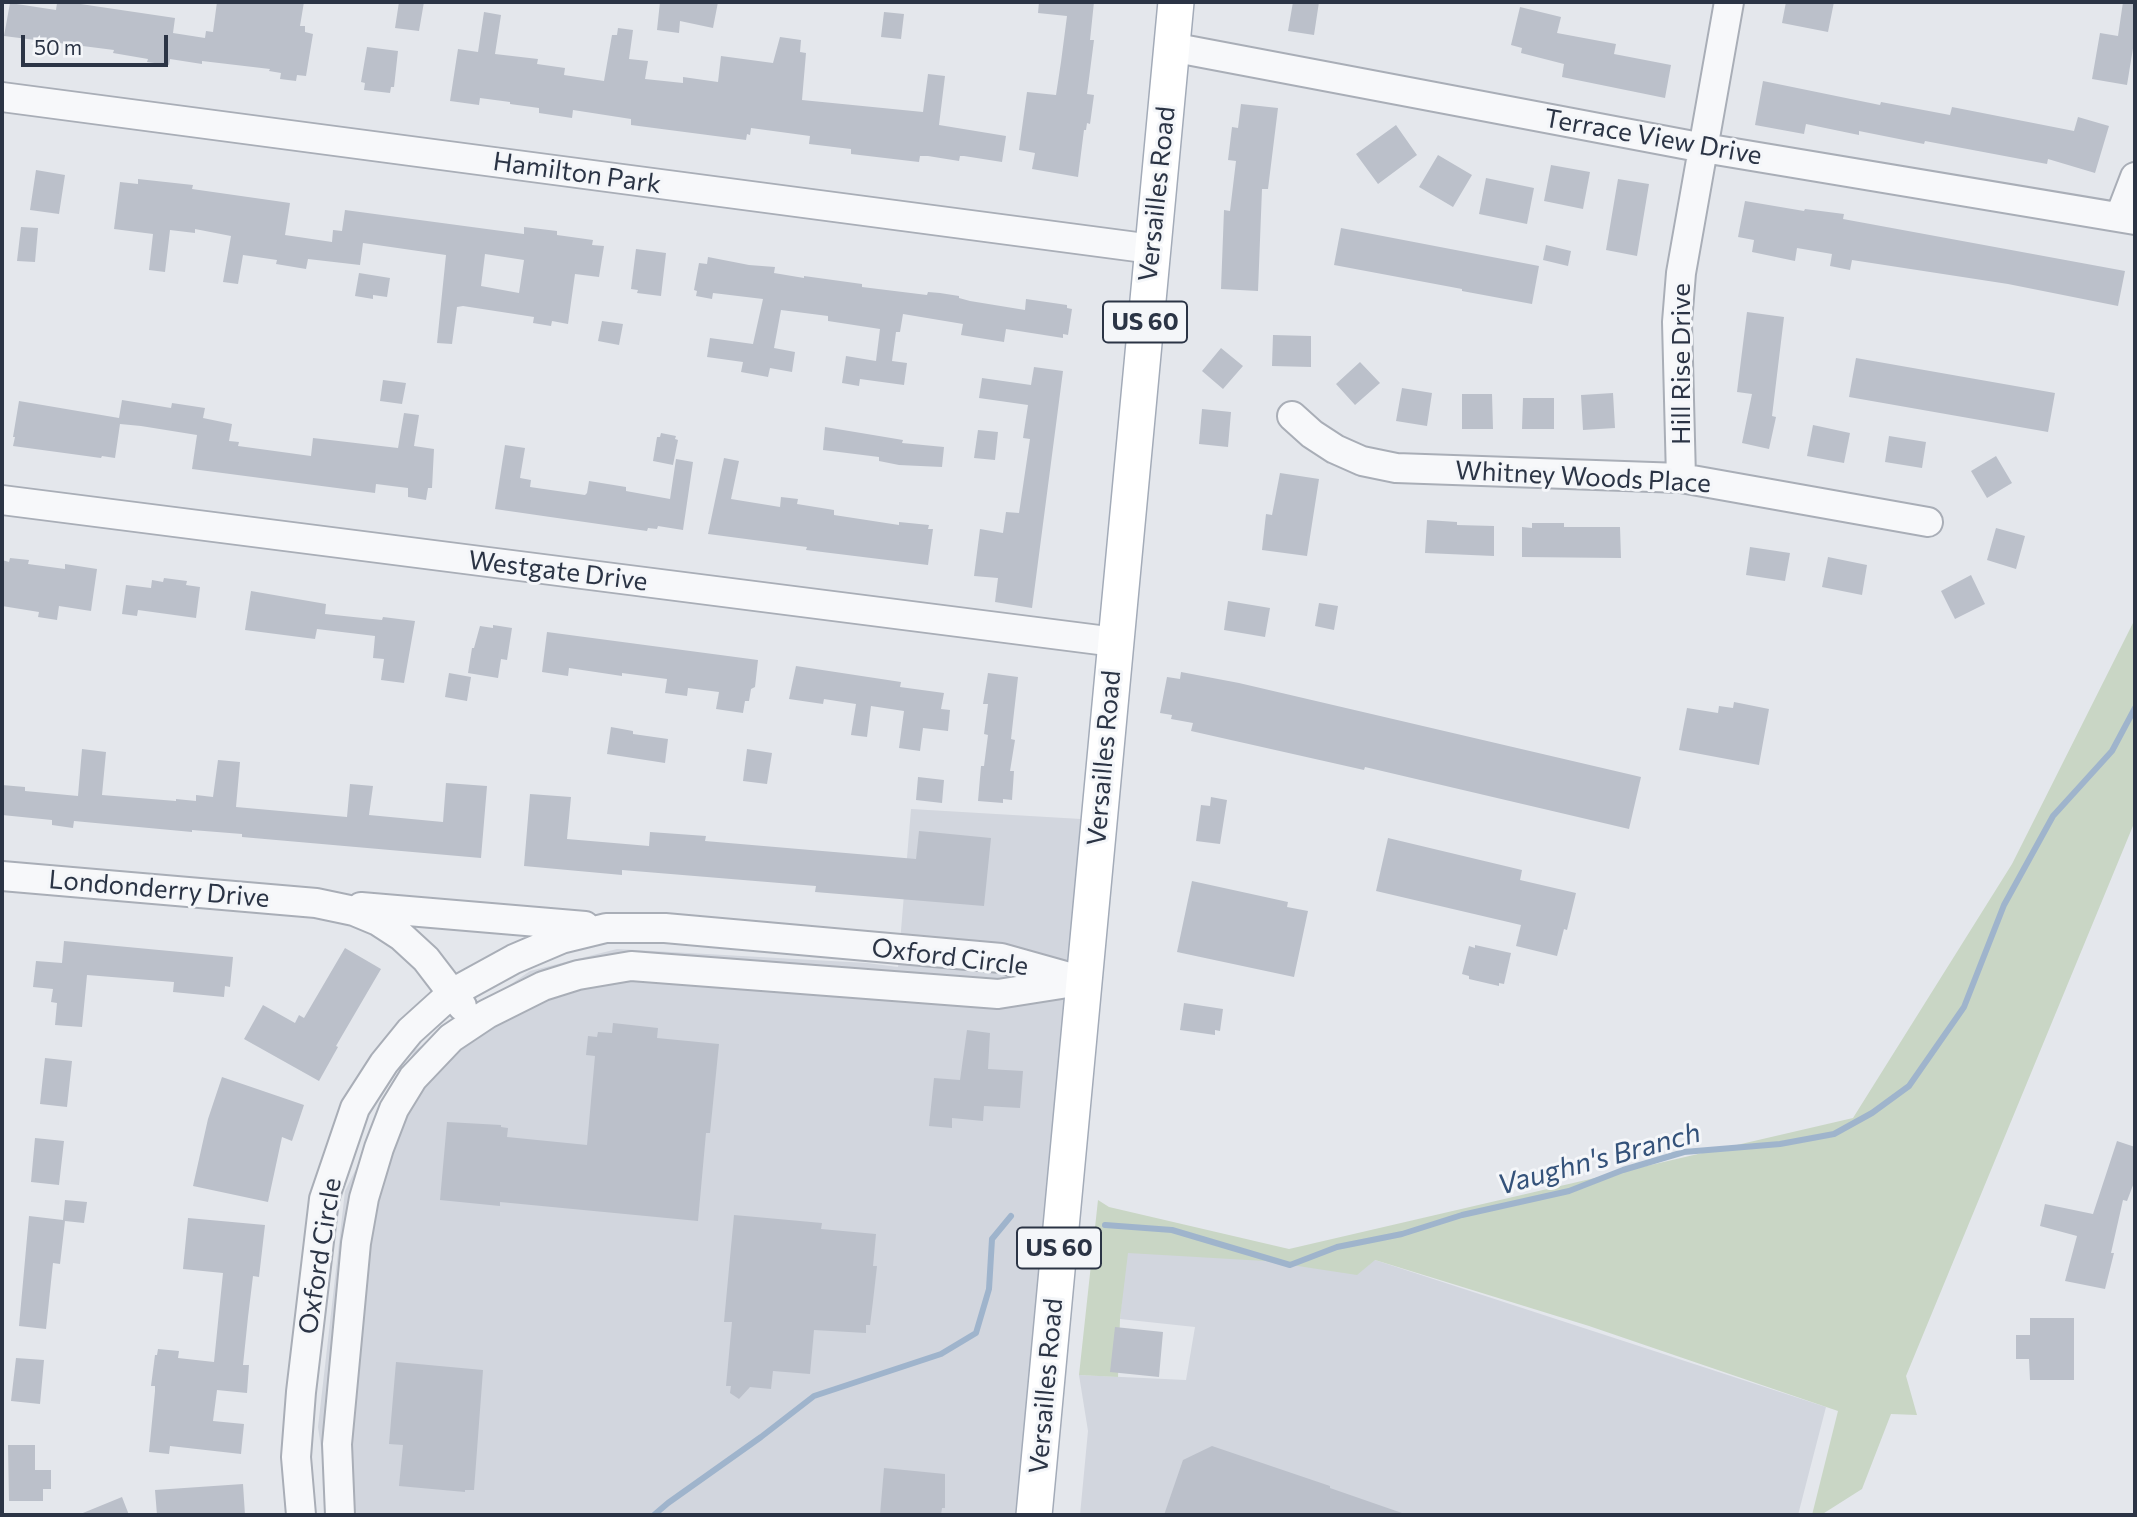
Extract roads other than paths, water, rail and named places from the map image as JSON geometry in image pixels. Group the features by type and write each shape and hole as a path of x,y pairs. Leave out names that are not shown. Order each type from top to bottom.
{"main road":[{"name":"Versailles Road","path":"1034,1515 1175,2"}],"street":[{"name":"Hill Rise Drive","path":"1681,478 1677,322 1681,273 1729,2"},
{"name":"Terrace View Drive","path":"1171,47 1704,148 2128,218"},
{"name":"Hamilton Park","path":"2,97 1152,249"},
{"path":"2128,218 2135,177"},
{"name":"Whitney Woods Place","path":"1292,416 1312,435 1335,450 1362,461 1396,468 1681,478 1928,522"},
{"name":"Westgate Drive","path":"2,500 1115,642"},
{"name":"Londonderry Drive","path":"2,877 606,928"},
{"name":"Londonderry Drive","path":"316,903 354,911 378,921 401,936 426,959 475,1022"},
{"name":"Oxford Circle","path":"301,1515 296,1457 324,1199 355,1108 384,1063 410,1031 452,993 514,959 561,939 606,928 665,928 1001,958 1083,981"},
{"name":"Oxford Circle","path":"340,1515 337,1444 356,1243 364,1198 394,1109 413,1078 451,1038 475,1022 543,986 578,975 631,966 998,994 1083,981"}],"waterway":[{"name":"Vaughn's Branch","path":"1105,1225 1172,1230 1290,1265 1337,1247 1402,1234 1462,1215 1569,1191 1623,1170 1684,1152 1780,1144 1834,1134 1872,1113 1909,1086 1964,1007 2004,905 2053,816 2112,751 2135,708"},
{"name":"Vaughn's Branch","path":"654,1515 814,1396 941,1354 976,1333 989,1289 992,1239 1011,1216"}]}
